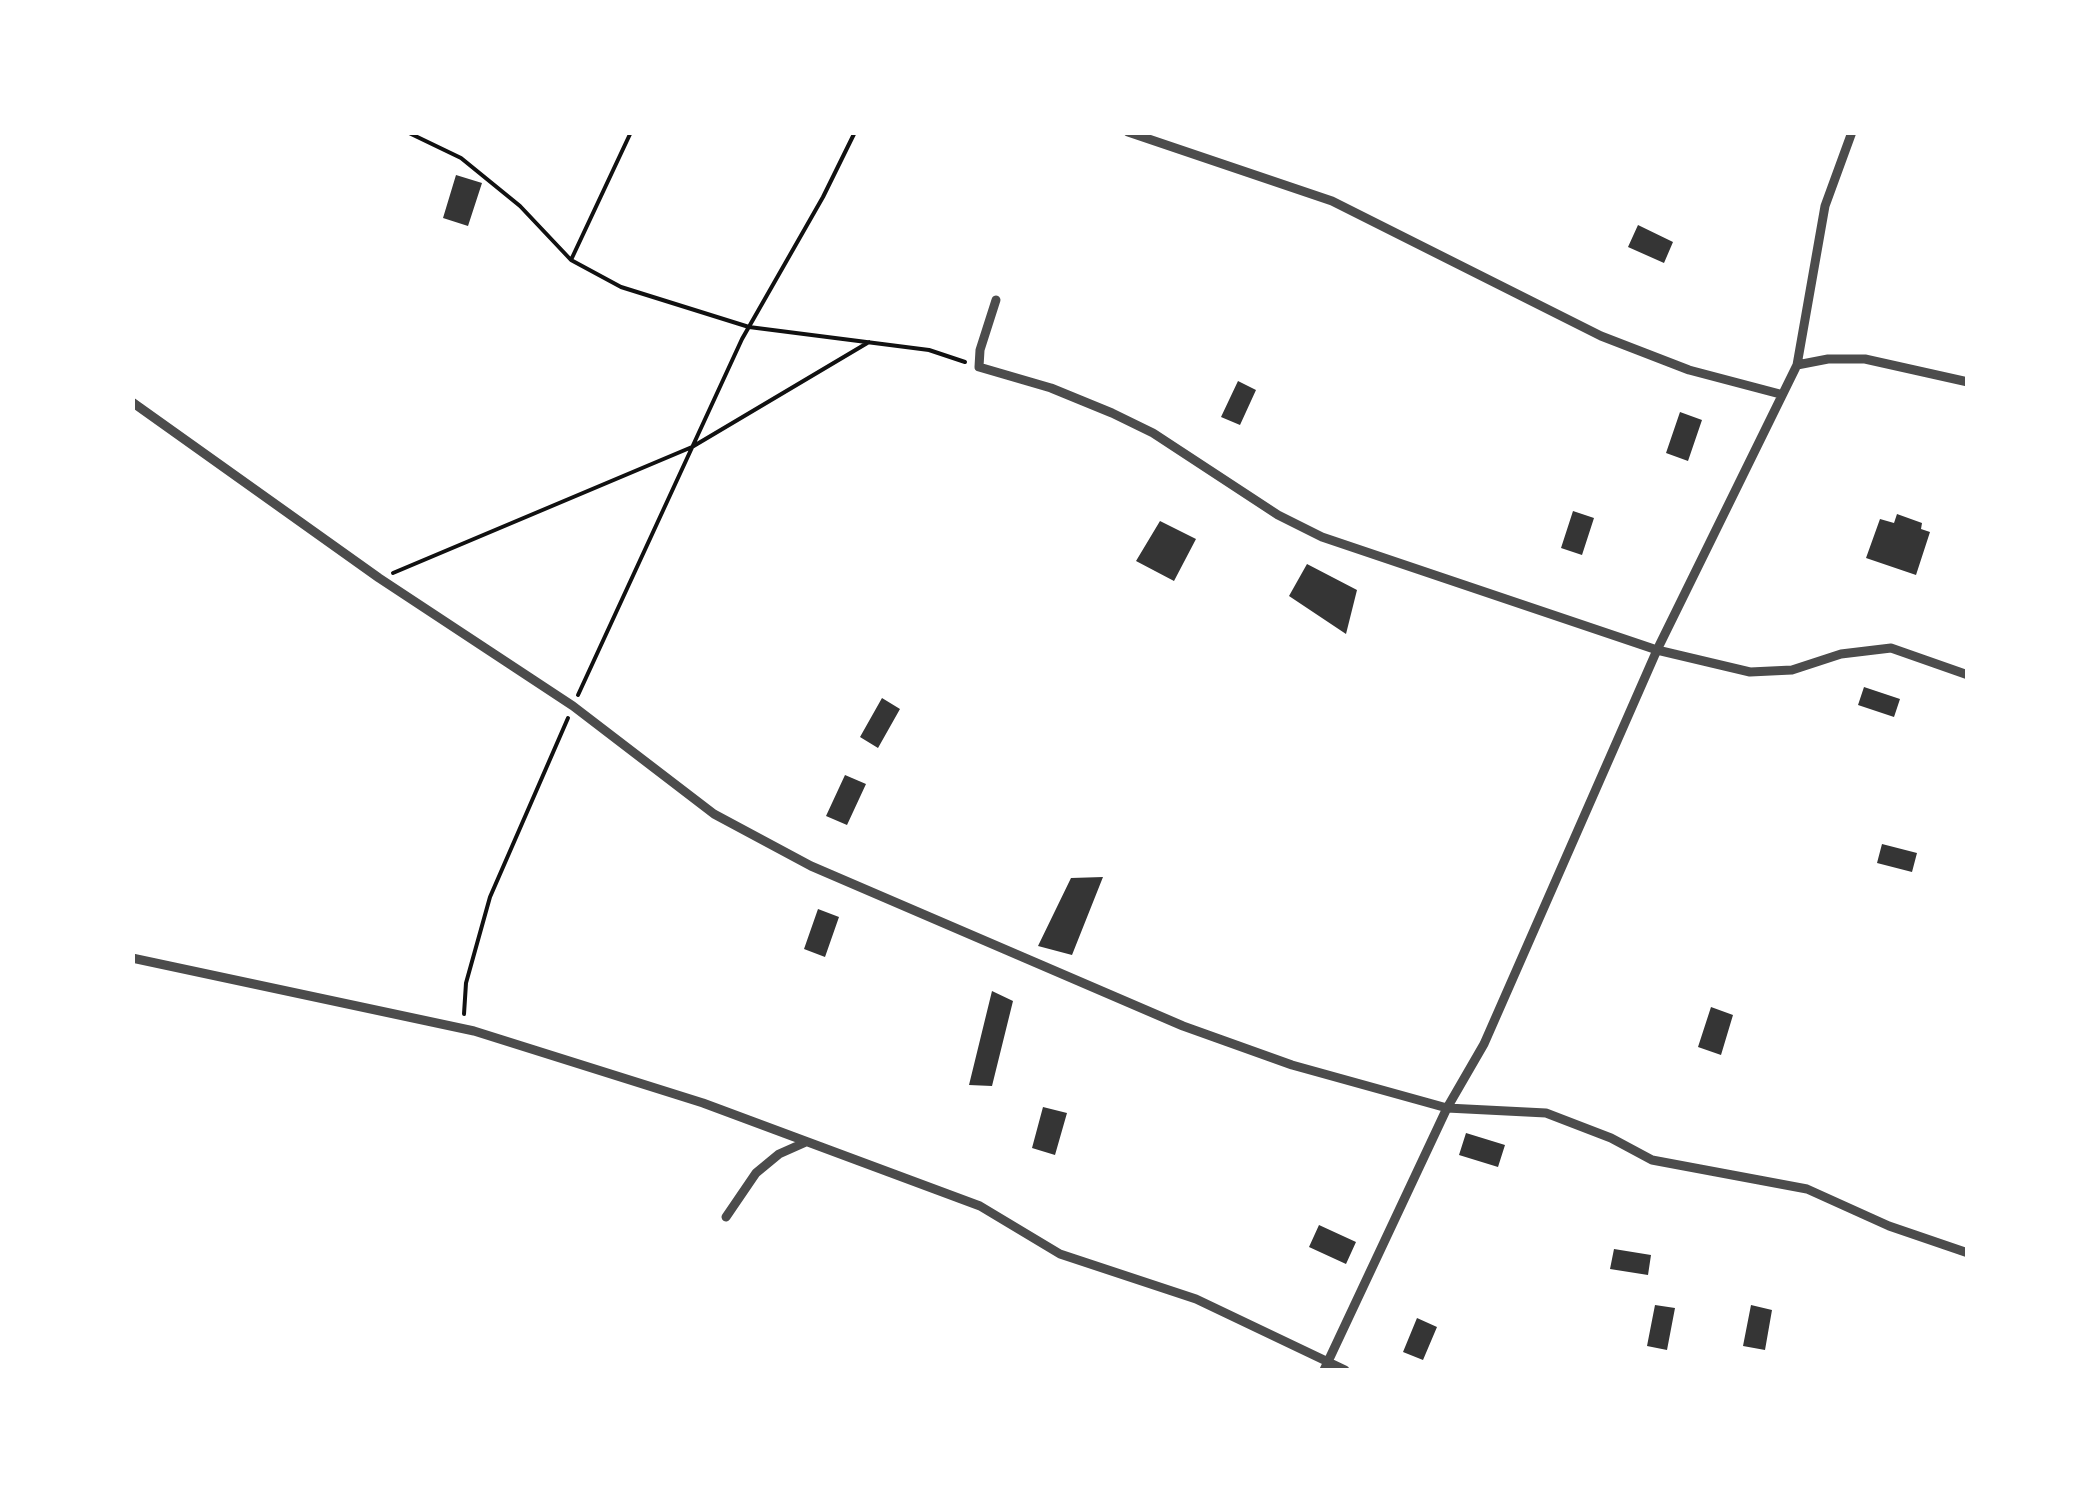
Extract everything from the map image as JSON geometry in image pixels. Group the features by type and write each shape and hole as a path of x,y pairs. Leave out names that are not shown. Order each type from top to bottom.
{"street":[{"path":"1128,132 1332,201 1601,336 1689,370 1780,394"},
{"path":"1325,1366 1447,1108 1484,1044 1657,650 1796,366 1826,206 1852,132"},
{"path":"996,300 980,350 979,367 1051,388 1112,412 1153,433 1312,533 1657,650 1750,672 1792,670 1841,654 1891,648 1968,675"},
{"path":"1796,366 1828,358 1865,359 1968,382"},
{"path":"132,402 380,578 573,706 714,814 810,866 1183,1026 1292,1066 1447,1108 1546,1113 1611,1138 1652,1160 1807,1189 1889,1226 1968,1253"},
{"path":"132,958 462,1028 703,1103 980,1206 1060,1254 1196,1299 1325,1366 1344,1370"},
{"path":"726,1217 756,1173 779,1154 806,1142"}],"path":[{"path":"407,132 462,158 520,206 571,260 621,287 749,327 929,350 979,367"},
{"path":"571,260 631,132"},
{"path":"462,1028 466,983 490,897 573,706 749,327 824,198 855,132"},
{"path":"380,578 692,447 869,342"}],"building":[{"path":"456,175 482,183 468,226 443,218"},
{"path":"1638,225 1673,242 1664,263 1628,247"},
{"path":"1238,381 1256,390 1240,425 1221,417"},
{"path":"1680,412 1702,420 1688,461 1666,453"},
{"path":"1573,511 1594,518 1582,555 1561,548"},
{"path":"1897,514 1922,523 1921,529 1930,532 1916,575 1866,558 1880,519 1894,523"},
{"path":"1160,521 1196,539 1174,581 1136,561"},
{"path":"1307,564 1357,590 1346,634 1289,596"},
{"path":"1864,687 1900,699 1894,717 1858,705"},
{"path":"882,698 900,709 878,748 860,737"},
{"path":"845,775 866,784 847,825 826,816"},
{"path":"1882,844 1917,853 1912,872 1877,863"},
{"path":"1103,877 1072,955 1038,946 1071,878"},
{"path":"818,909 839,917 825,957 804,949"},
{"path":"992,991 1013,1001 992,1086 969,1085"},
{"path":"1711,1007 1733,1015 1721,1055 1698,1047"},
{"path":"1043,1107 1067,1113 1055,1155 1032,1148"},
{"path":"1466,1133 1505,1145 1498,1167 1459,1155"},
{"path":"1319,1225 1356,1242 1346,1264 1309,1247"},
{"path":"1614,1249 1651,1255 1648,1275 1610,1269"},
{"path":"1655,1305 1675,1308 1667,1350 1647,1346"},
{"path":"1751,1305 1772,1310 1765,1350 1743,1346"},
{"path":"1417,1318 1437,1327 1423,1360 1403,1352"}]}
